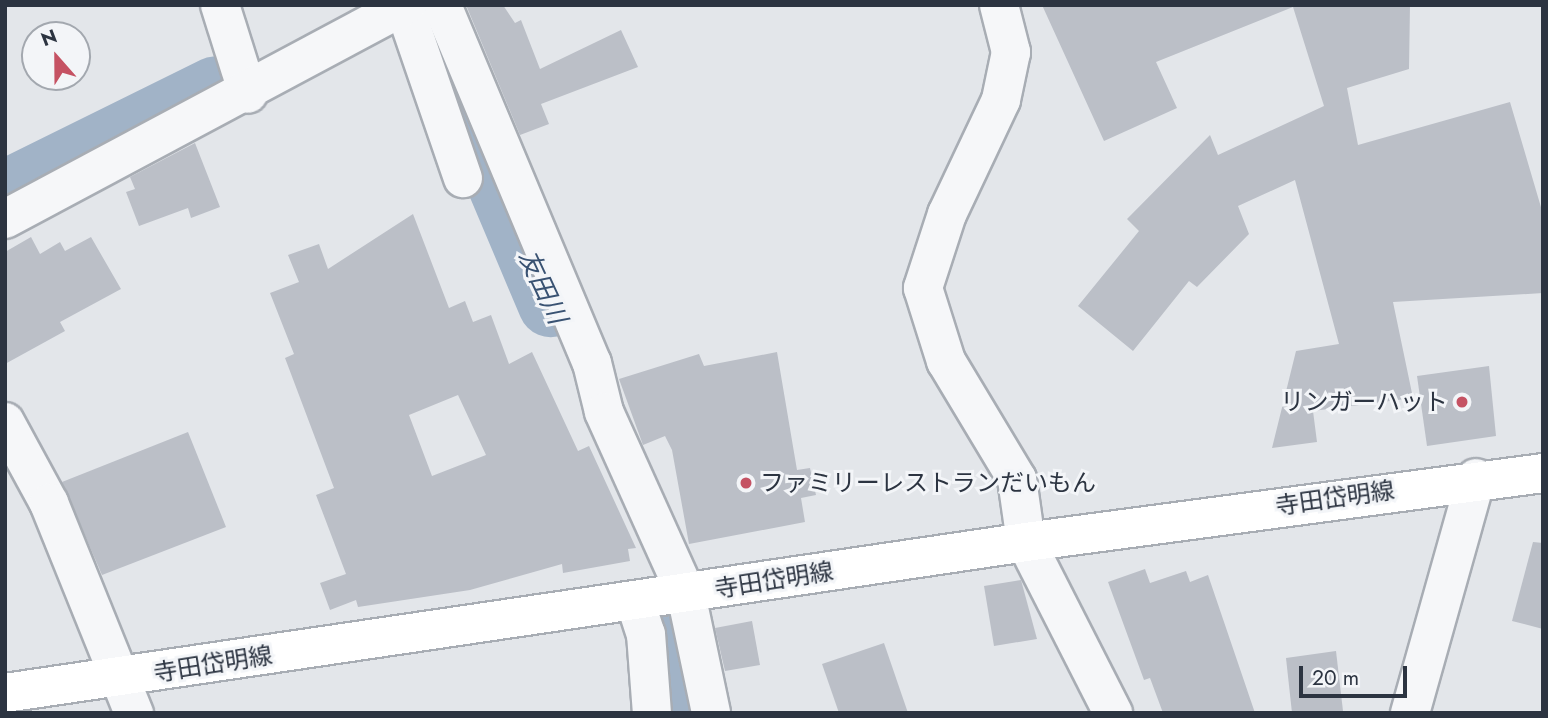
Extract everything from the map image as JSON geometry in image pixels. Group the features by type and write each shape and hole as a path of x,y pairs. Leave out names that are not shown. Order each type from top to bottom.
{"main road":[{"name":"寺田岱明線","path":"5,693 1026,542 1476,478 1543,473"}],"street":[{"path":"220,5 243,80"},
{"path":"442,5 592,363 604,412 686,594 711,713"},
{"path":"999,5 1010,52 1000,100 947,214 923,288 946,361 1017,479 1026,542 1113,713"},
{"path":"5,219 243,80 405,6 463,178"},
{"path":"5,422 49,503 134,713"},
{"path":"1410,713 1476,478"},
{"path":"635,601 646,634 652,713"}],"building":[{"path":"466,5 503,5 515,23 521,20 540,69 621,30 638,67 541,104 549,124 520,135"},
{"path":"1042,5 1410,5 1409,69 1347,88 1358,145 1510,102 1543,214 1543,293 1393,302 1413,398 1313,411 1317,442 1272,448 1296,351 1339,344 1295,180 1238,206 1249,234 1197,287 1189,281 1133,351 1078,306 1139,231 1127,219 1210,135 1218,155 1324,106 1293,7 1156,62 1177,108 1104,141"},
{"path":"195,143 220,207 191,218 188,208 139,226 126,192 135,189 130,177"},
{"path":"413,214 449,308 465,301 473,322 491,315 509,364 532,352 578,451 589,446 636,548 628,549 630,561 563,573 562,564 470,590 358,607 356,600 330,610 320,583 346,574 316,495 334,488 285,358 294,354 270,293 299,282 288,255 319,244 328,269","holes":["458,395 486,455 432,476 409,415"]},
{"path":"31,237 40,254 60,242 65,251 91,237 121,289 60,322 65,331 5,364 5,252"},
{"path":"777,352 797,470 810,468 816,495 801,498 805,522 689,544 672,450 665,436 643,445 619,379 699,354 704,366"},
{"name":"リンガーハット","path":"1489,366 1496,436 1427,446 1417,376"},
{"path":"188,432 226,527 102,575 62,482"},
{"path":"1533,542 1543,543 1543,629 1512,621"},
{"path":"1145,569 1150,583 1186,571 1190,582 1208,575 1255,713 1163,713 1150,678 1144,680 1108,582"},
{"path":"1021,580 1037,639 994,646 984,586"},
{"path":"752,621 760,665 725,671 715,628"},
{"path":"884,643 908,713 839,713 822,664"},
{"path":"1336,651 1343,711 1292,713 1286,658"}],"waterway":[{"path":"452,72 550,304"},
{"name":"友田川","path":"5,192 215,88"},
{"name":"友田川","path":"677,630 688,713"}],"place":[{"name":"リンガーハット","path":"1462,402"},
{"name":"ファミリーレストランだいもん","path":"746,483"}]}
